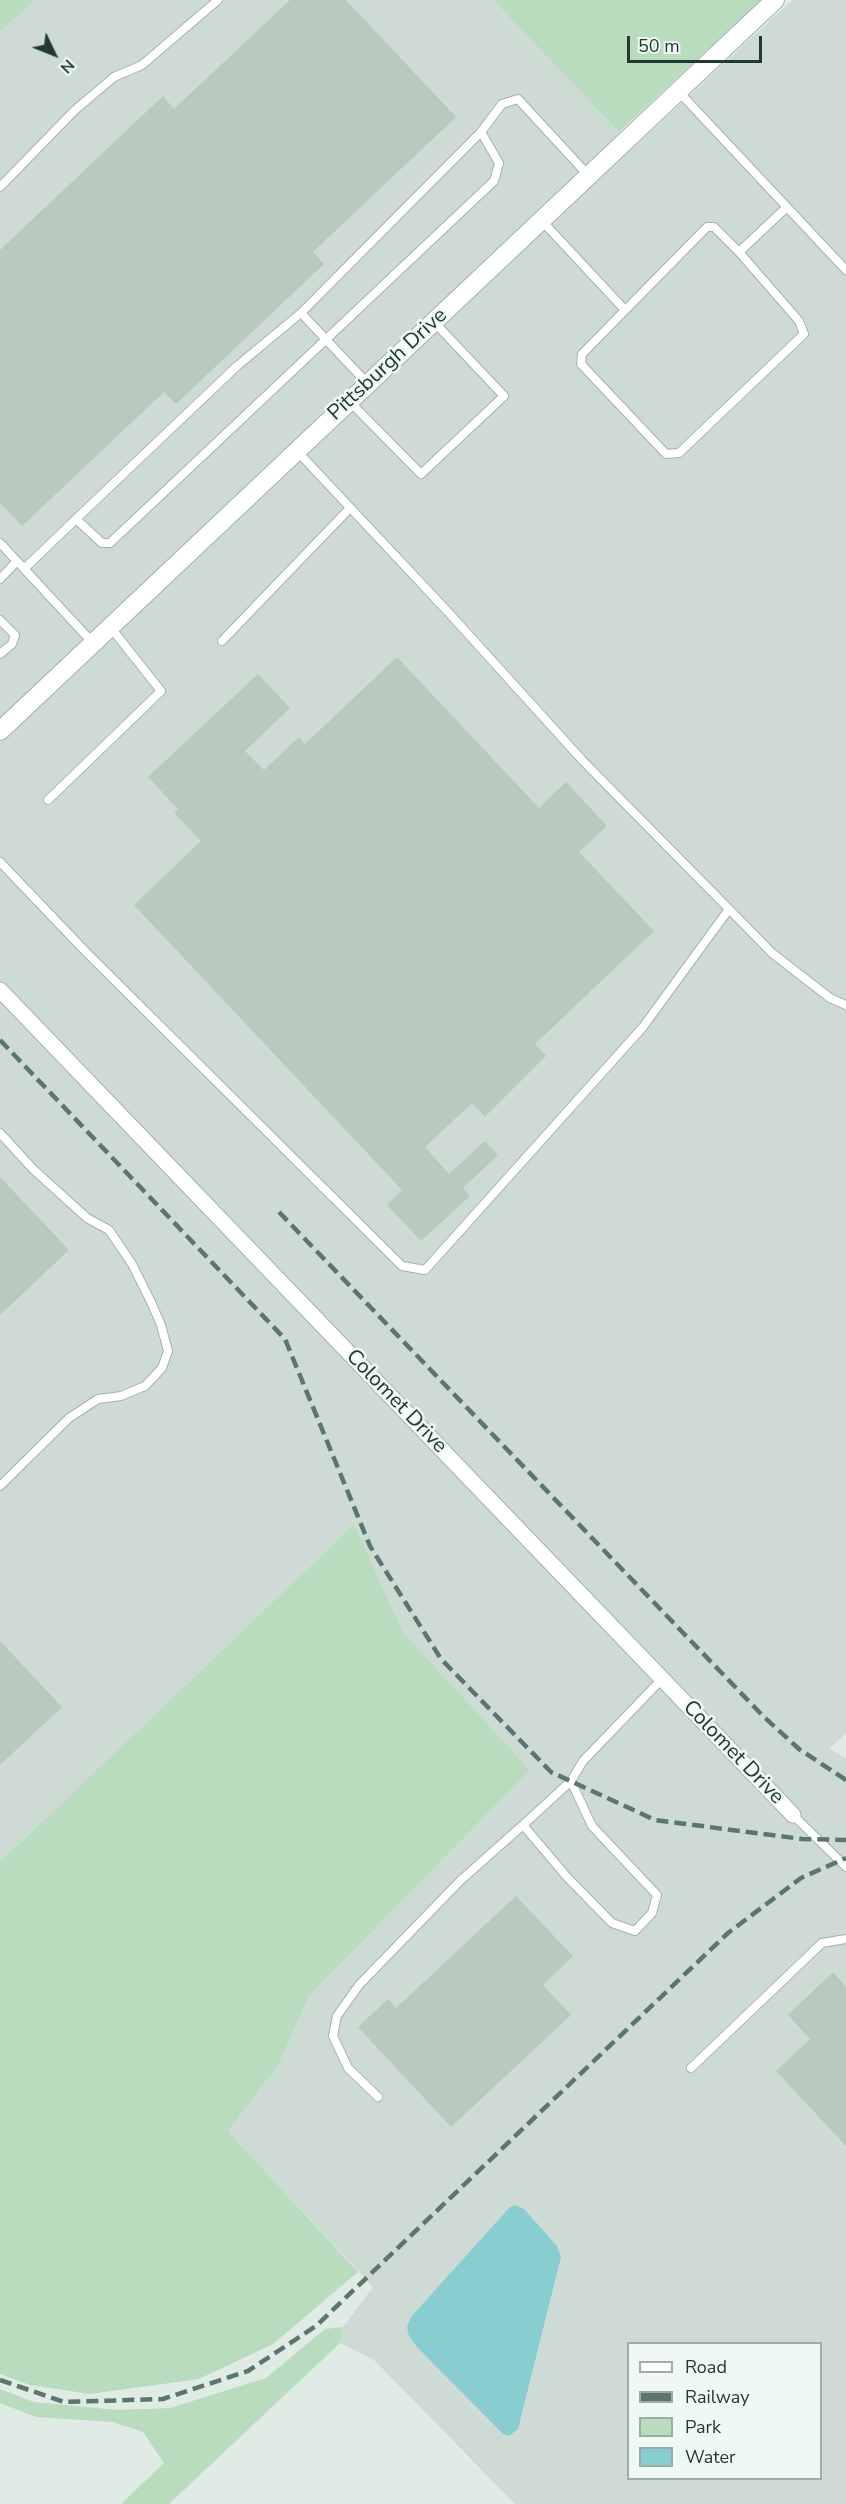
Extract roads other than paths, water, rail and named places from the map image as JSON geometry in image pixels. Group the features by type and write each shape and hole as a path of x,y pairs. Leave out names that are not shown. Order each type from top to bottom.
{"street":[{"name":"Pittsburgh Drive","path":"0,731 775,0"},
{"name":"Colomet Drive","path":"0,990 793,1815"}],"lane":[{"path":"0,187 75,110 114,77 142,64 218,0"},
{"path":"679,92 846,270"},
{"path":"24,569 237,366 301,313 481,132 502,104 518,99 589,176"},
{"path":"76,519 102,543 110,543 328,340 494,181 499,164 481,132"},
{"path":"739,252 787,207"},
{"path":"542,220 625,310"},
{"path":"707,227 714,227 739,252 799,321 804,334 679,453 666,454 581,364 582,354 707,227"},
{"path":"301,313 368,384"},
{"path":"350,401 421,474 496,404 504,396 434,322"},
{"path":"297,452 583,761 772,953 830,998 845,1003"},
{"path":"222,640 350,508"},
{"path":"0,543 93,643"},
{"path":"0,579 17,561"},
{"path":"0,620 15,635 12,644 0,654"},
{"path":"48,800 161,691 110,627"},
{"path":"0,861 86,952 402,1266 425,1270 643,1027 729,909"},
{"path":"0,1133 33,1169 87,1218 109,1230 132,1264 151,1302 161,1325 168,1351 162,1368 145,1386 121,1396 98,1399 69,1418 0,1486"},
{"path":"378,2097 348,2068 333,2036 337,2016 359,1986 461,1880 571,1781 583,1761 662,1679"},
{"path":"523,1825 567,1877 612,1923 634,1931 652,1913 657,1895 592,1826 571,1781"},
{"path":"793,1815 846,1867"},
{"path":"691,2068 822,1943 846,1939"}],"water":[{"path":"515,2205 524,2209 557,2246 561,2257 518,2429 509,2436 503,2434 417,2347 409,2336 407,2327 411,2317 509,2208"}],"railway":[{"path":"0,1040 285,1339 370,1546 441,1659 551,1772 655,1820 802,1839 846,1840"},
{"path":"279,1212 763,1716 799,1749 846,1780"},
{"path":"0,2380 64,2402 163,2399 248,2371 316,2326 728,1933 801,1878 846,1858"}]}
